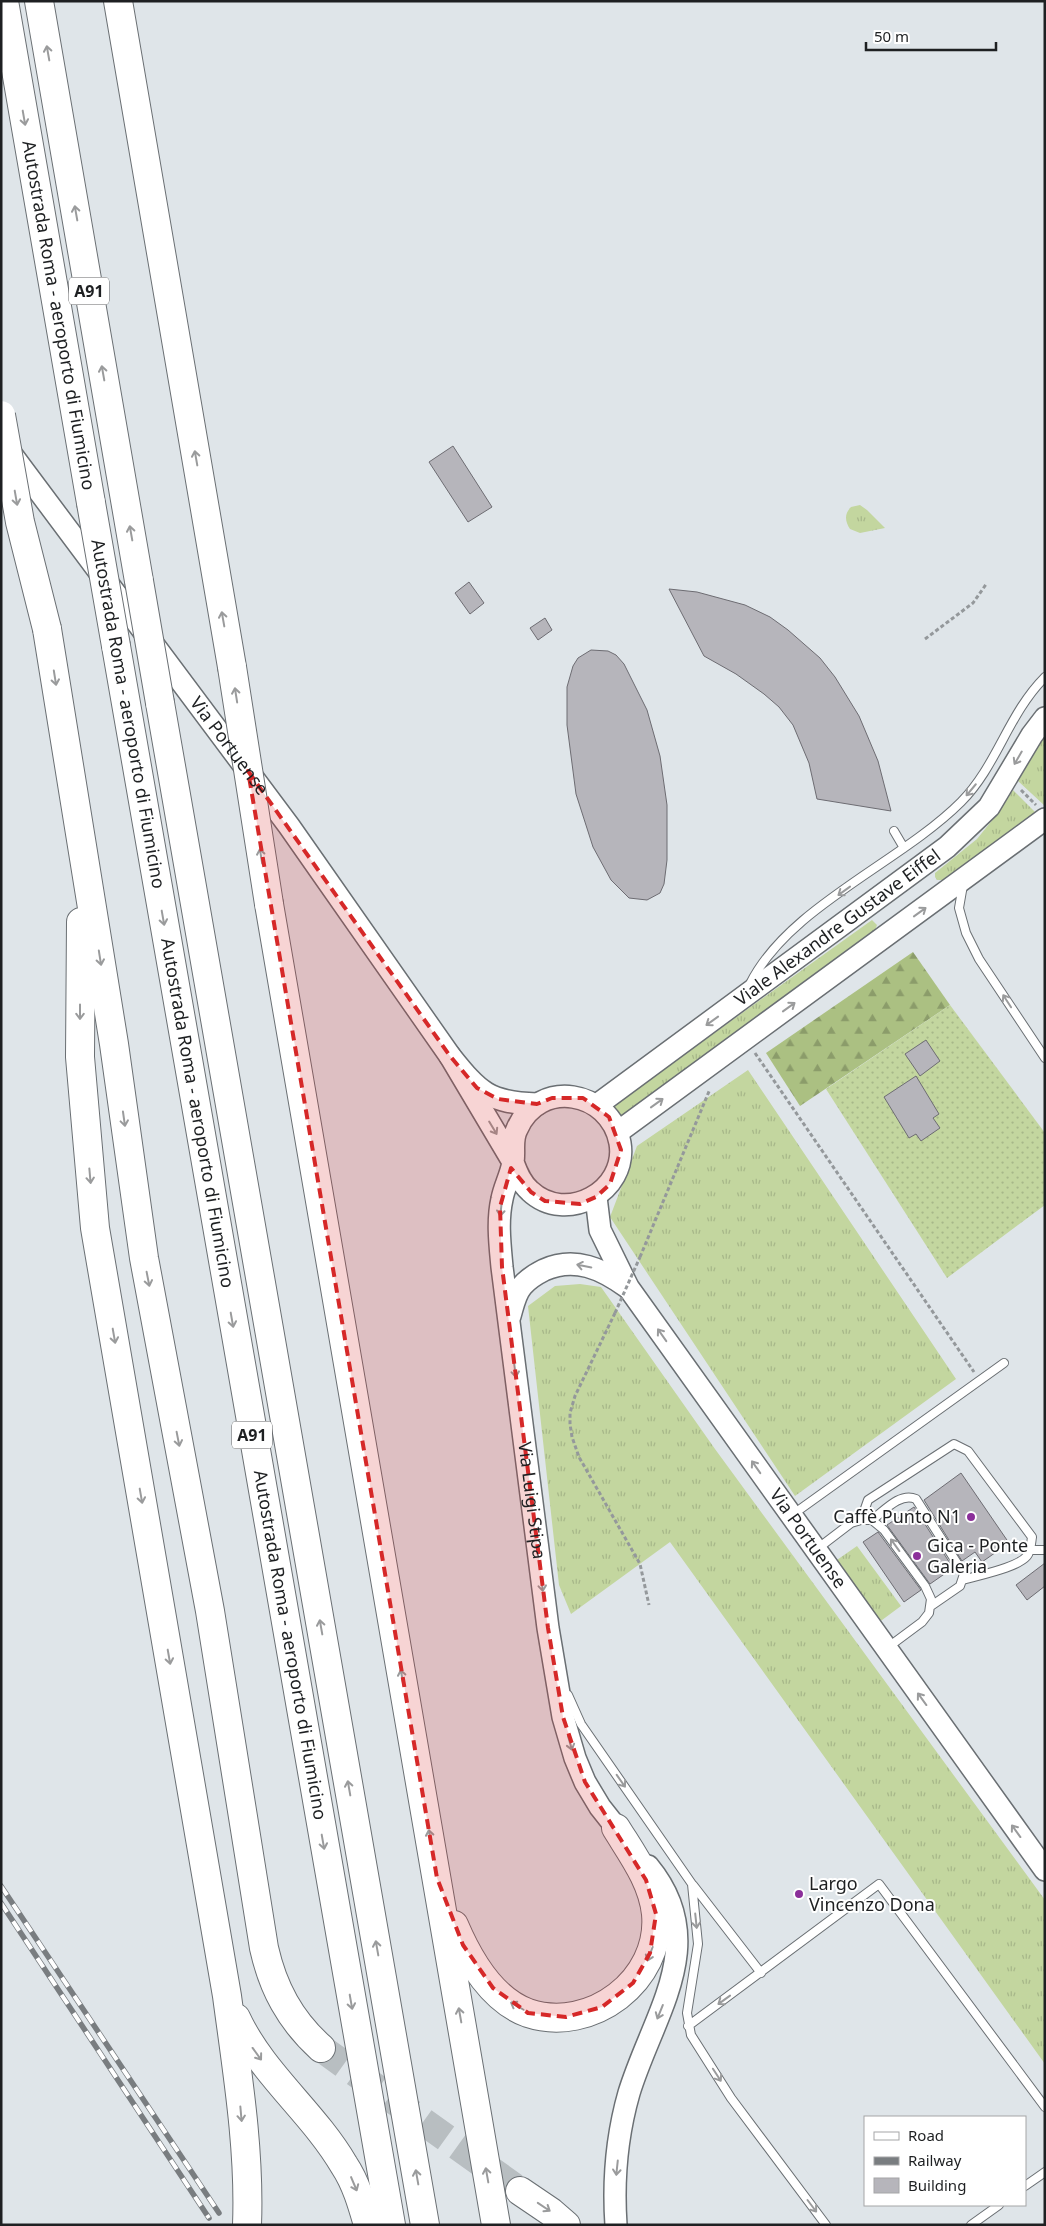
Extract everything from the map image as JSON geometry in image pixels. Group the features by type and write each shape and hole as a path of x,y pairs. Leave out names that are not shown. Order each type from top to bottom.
{"highway":[{"name":"Autostrada Roma - aeroporto di Fiumicino","path":"4,1 391,2225"},
{"name":"Autostrada Roma - aeroporto di Fiumicino","path":"39,1 425,2225"},
{"path":"118,1 232,667 269,904 496,2224"},
{"path":"132,1 173,319"},
{"path":"1,415 20,522 47,630 114,1044 144,1258 210,1611 264,1948 271,1974 284,2005 299,2026 321,2048"},
{"path":"81,841 80,1057 95,1228 227,1996 239,2090 247,2188 246,2225"},
{"path":"437,1878 463,1945 484,1978 501,1996 528,2012 546,2017 566,2017 591,2012 612,2001 633,1984 650,1953 656,1928 655,1906 646,1880 616,1828"},
{"path":"227,1996 241,2028 253,2049 304,2110 345,2165 360,2198 368,2225"},
{"path":"520,2191 551,2212 566,2225"}],"main road":[{"name":"Via Portuense","path":"1,441 289,826 467,1078 484,1093 508,1102 538,1104"},
{"name":"Viale Alexandre Gustave Eiffel","path":"597,1105 935,857 960,836 992,802 1032,735 1045,718"},
{"name":"Viale Alexandre Gustave Eiffel","path":"618,1132 964,880 1043,814"},
{"name":"Via Portuense","path":"450,1056 513,1162 519,1178 530,1192 546,1201 562,1205 580,1204 596,1197 610,1184 618,1168 621,1150 618,1132 610,1117 597,1105 583,1098 568,1096 552,1098 538,1104 525,1115 516,1129 512,1145 513,1162"},
{"name":"Via Luigi Stipa","path":"513,1162 502,1196 500,1220 501,1260 548,1628 563,1717 575,1758 593,1796 616,1828 657,1877 668,1896 675,1915 678,1943 670,1986 637,2070 625,2112 616,2175 616,2225"},
{"name":"Via Portuense","path":"596,1197 600,1230 628,1287 1045,1870"},
{"path":"509,1321 521,1287 528,1280 552,1267 566,1264 592,1267 601,1270 628,1287"}],"lane":[{"path":"743,998 761,965 792,930 948,814 972,790 987,769 1015,715 1045,676"},
{"path":"894,830 904,848"},
{"path":"964,880 959,908 966,933 979,958 1045,1058"},
{"path":"790,1516 1004,1363"},
{"path":"861,1520 868,1500 954,1444 968,1451 1032,1537 1027,1556 1018,1563 963,1580"},
{"path":"815,1550 848,1525 861,1520 872,1520 902,1498 910,1496 916,1499 964,1574 960,1586 931,1606"},
{"path":"872,1520 884,1530 925,1586 931,1599 930,1612 922,1622 886,1649"},
{"path":"1030,1550 1045,1550"},
{"path":"548,1628 568,1694 577,1716 692,1884 761,1973"},
{"path":"692,1884 698,1944 688,2002 688,2026 691,2035 731,2098 826,2225"},
{"path":"688,2026 879,1884 1045,2107"},
{"path":"1026,2185 1045,2172"},
{"path":"971,2225 998,2206"}],"path":[{"path":"925,639 973,603 987,583"},
{"path":"1015,784 1043,814"},
{"path":"755,1053 980,1380"},
{"path":"649,1604 640,1564 579,1457 572,1438 570,1413 575,1396 640,1257 711,1086"}],"highlighted area":[{"path":"248,771 450,1056 477,1088 498,1099 537,1104 552,1098 583,1098 609,1117 621,1150 610,1184 596,1197 580,1204 545,1201 531,1192 511,1168 500,1207 502,1267 548,1628 563,1717 585,1782 646,1880 656,1914 650,1953 633,1983 602,2007 566,2017 528,2013 493,1988 463,1945 437,1878"}],"green space":[{"path":"860,505 885,528 860,533 850,529 846,520 847,512 851,507"},
{"path":"1045,735 1045,806 1018,781"},
{"path":"1013,790 1036,813 944,880 937,880 935,873 977,839 998,813"},
{"path":"872,920 877,925 875,930 616,1120 608,1109"},
{"path":"913,952 950,1005 800,1106 766,1053"},
{"path":"950,1005 1045,1133 1045,1205 947,1278 826,1089"},
{"path":"748,1070 956,1379 795,1496 610,1217 637,1146"},
{"path":"580,1284 601,1287 715,1449 1045,1900 1045,2064 670,1542 571,1614 559,1585 528,1306 555,1286"},
{"path":"857,1546 901,1606 878,1623 834,1562"}],"building":[{"path":"453,446 492,507 468,522 429,462"},
{"path":"469,582 484,603 470,614 455,593"},
{"path":"669,589 697,592 745,605 770,617 820,658 835,677 859,716 878,761 891,811 817,799 809,763 793,725 779,707 764,694 736,674 704,656"},
{"path":"545,618 552,630 538,640 530,628"},
{"path":"591,650 608,651 616,655 624,664 647,710 660,756 667,805 667,860 664,884 660,893 647,900 629,898 611,880 593,847 576,794 567,725 567,687 573,666 578,658"},
{"path":"926,1040 940,1061 920,1076 905,1054"},
{"path":"916,1076 939,1114 933,1118 940,1128 921,1141 916,1134 909,1138 884,1097"},
{"name":"Caffè Punto N1","path":"961,1473 1009,1543 982,1562 975,1552 962,1561 924,1500"},
{"path":"914,1507 953,1568 930,1584 887,1525"},
{"path":"878,1532 921,1590 904,1602 863,1542"},
{"path":"1045,1563 1045,1586 1027,1600 1016,1585"}],"tunnel":[{"path":"321,2048 520,2191"}],"railway":[{"path":"1,1886 219,2213"},
{"path":"1,1903 209,2218"}],"place":[{"name":"Caffè Punto N1","path":"971,1517"},
{"name":"Gica - Ponte Galeria","path":"917,1556"},
{"name":"Largo Vincenzo Dona","path":"799,1894"}]}
